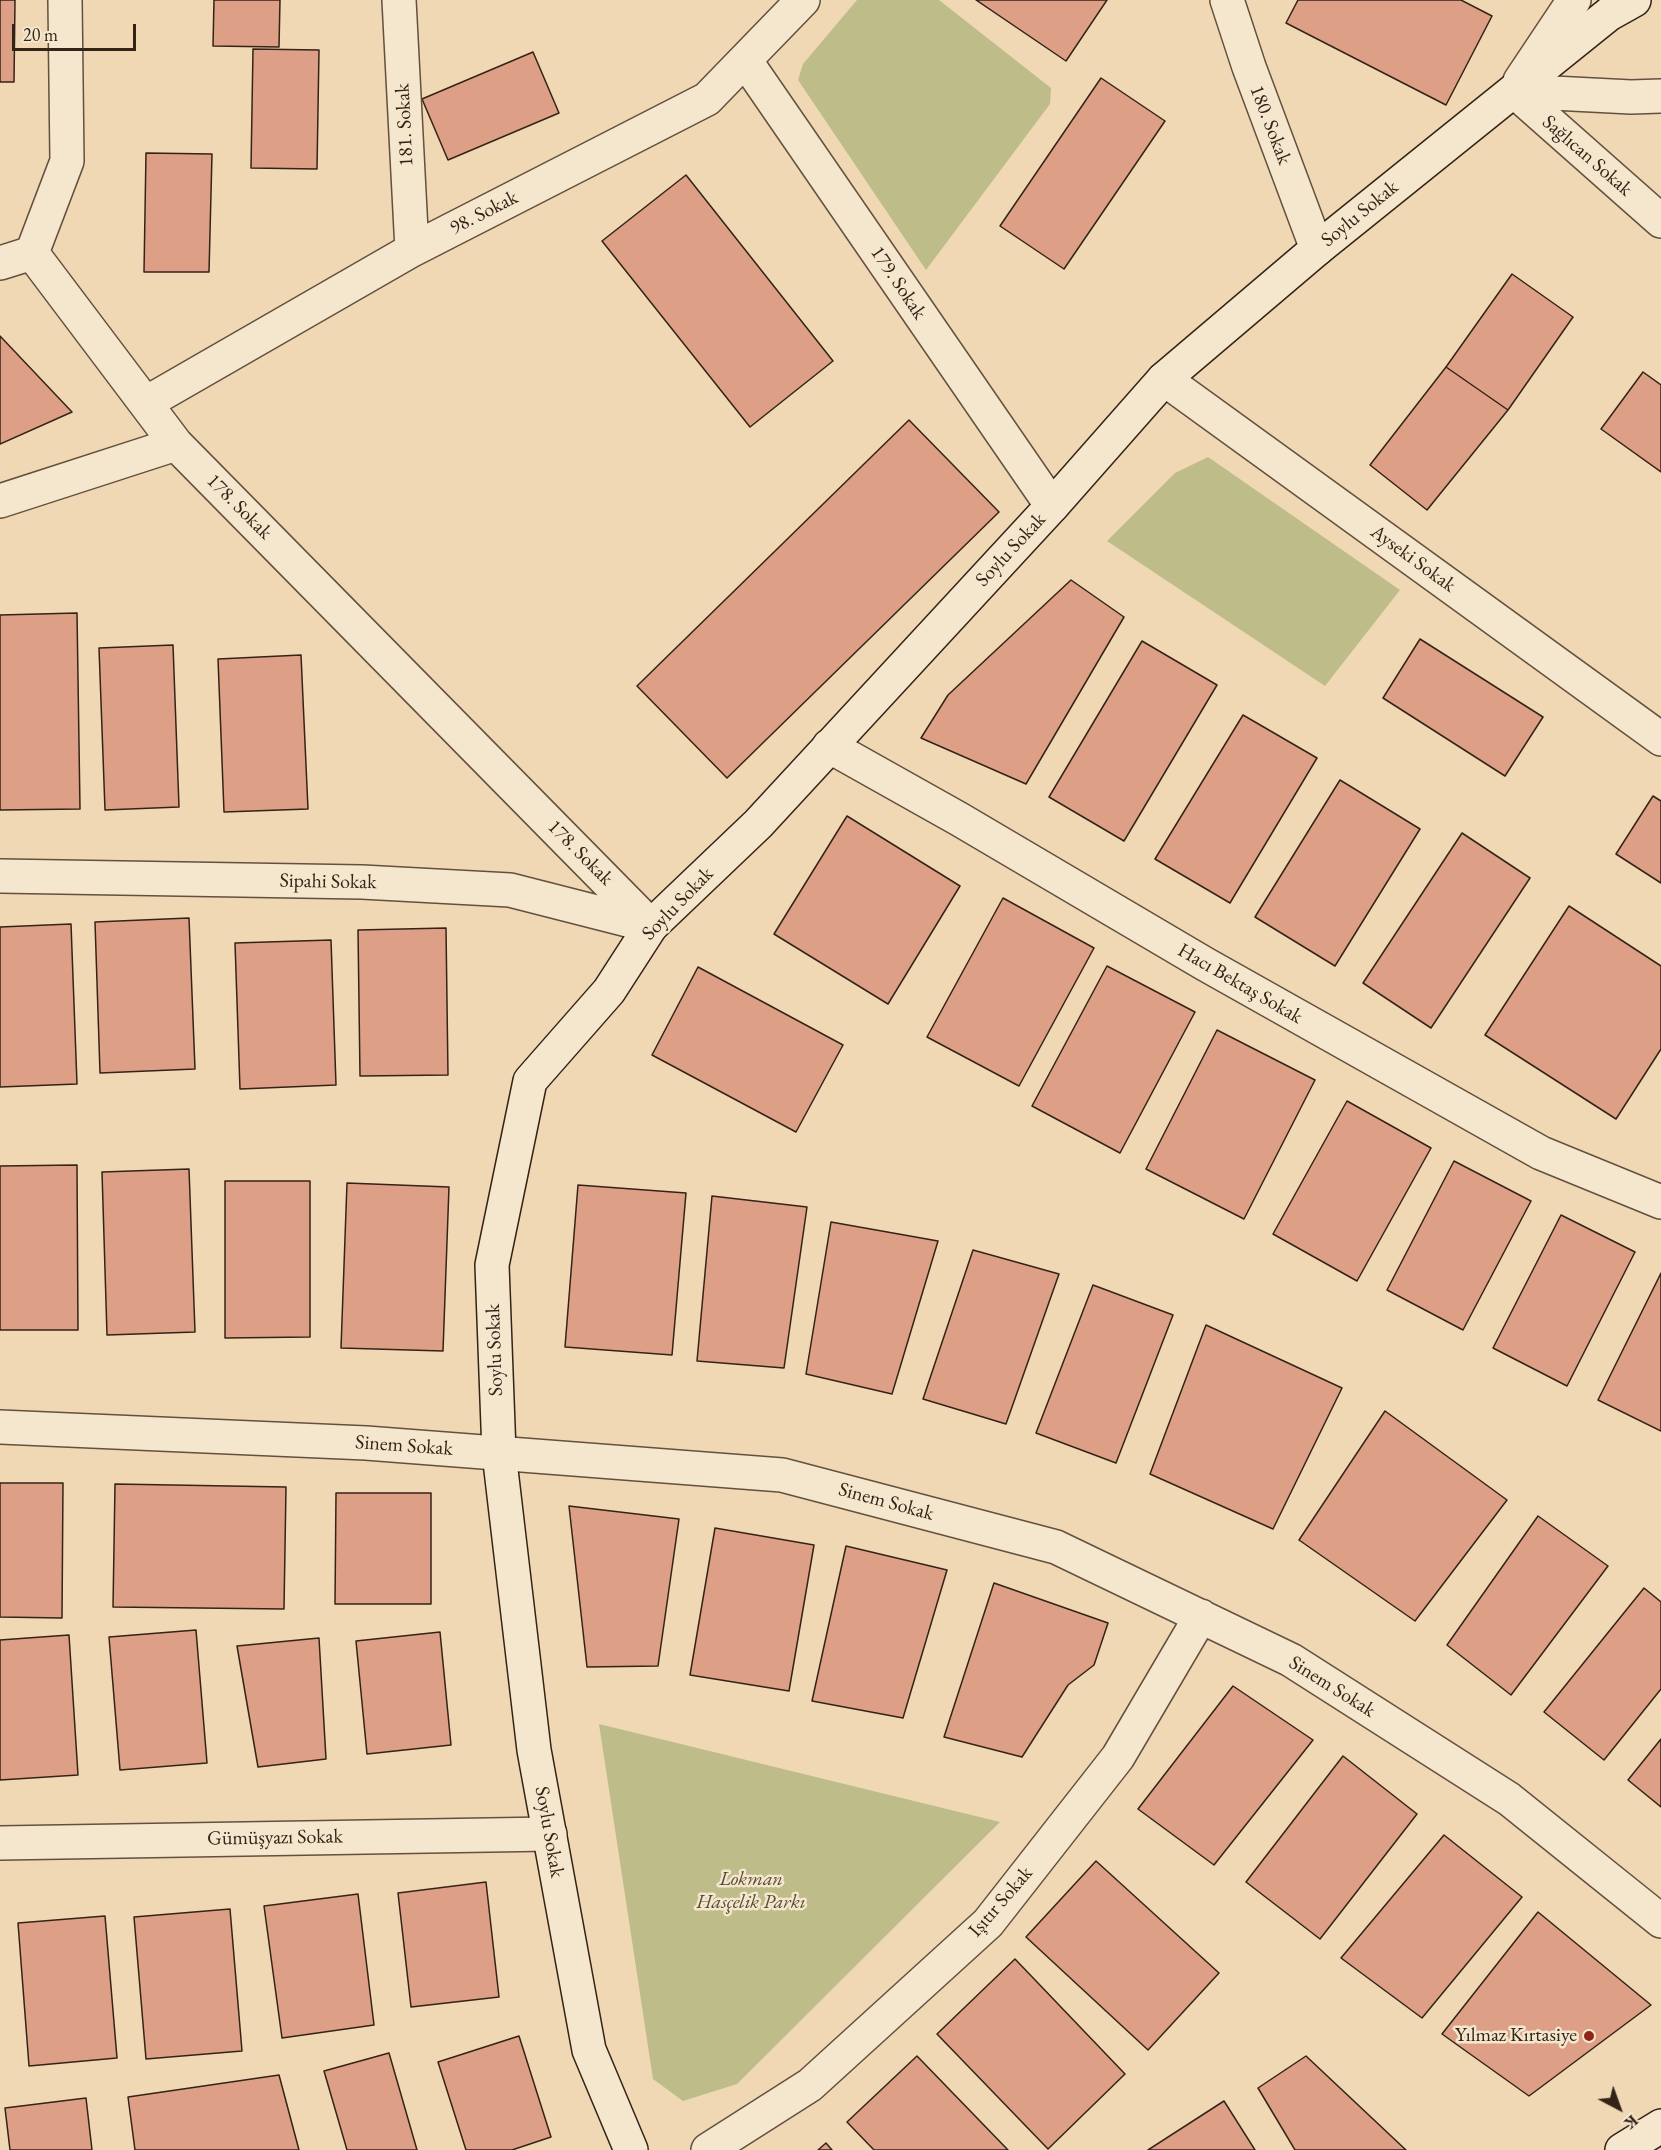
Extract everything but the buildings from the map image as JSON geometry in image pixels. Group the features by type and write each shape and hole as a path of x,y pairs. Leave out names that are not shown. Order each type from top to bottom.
{"street":[{"path":"0,263 32,253 67,161 65,0"},
{"name":"181. Sokak","path":"399,0 412,250"},
{"name":"98. Sokak","path":"146,403 412,250 707,99 803,0"},
{"name":"180. Sokak","path":"1227,0 1249,67 1317,249"},
{"path":"1574,0 1514,91 1631,98 1661,96"},
{"name":"Soylu Sokak","path":"631,2150 590,2050 534,1750 499,1453 492,1265 530,1081 609,991 651,926 758,824 1052,506 1164,379 1317,249 1609,14 1634,0"},
{"name":"179. Sokak","path":"745,60 1052,506"},
{"name":"Sağlıcan Sokak","path":"1514,91 1661,221"},
{"name":"178. Sokak","path":"32,253 176,444 651,926"},
{"name":"Ayseki Sokak","path":"1164,379 1661,739"},
{"path":"0,501 176,444"},
{"name":"Hacı Bektaş Sokak","path":"830,746 1205,964 1540,1153 1661,1202"},
{"name":"Sipahi Sokak","path":"0,876 362,882 510,890 651,926"},
{"name":"Sinem Sokak","path":"0,1427 366,1443 782,1475 1056,1547 1291,1660 1509,1799 1661,1922"},
{"name":"Işıtır Sokak","path":"708,2150 810,2085 988,1923 1118,1757 1201,1616"},
{"name":"Gümüşyazı Sokak","path":"0,1843 550,1834"},
{"path":"1622,2150 1661,2126"}],"green space":[{"path":"857,0 939,0 1051,88 1050,104 926,270 798,80 803,64"},
{"path":"1208,457 1400,590 1325,686 1107,541 1175,473"},
{"name":"Lokman Hasçelik Parkı","path":"599,1724 1000,1822 737,2084 683,2101 653,2079"}],"place":[{"name":"Yılmaz Kırtasiye","path":"1589,2036"}]}
